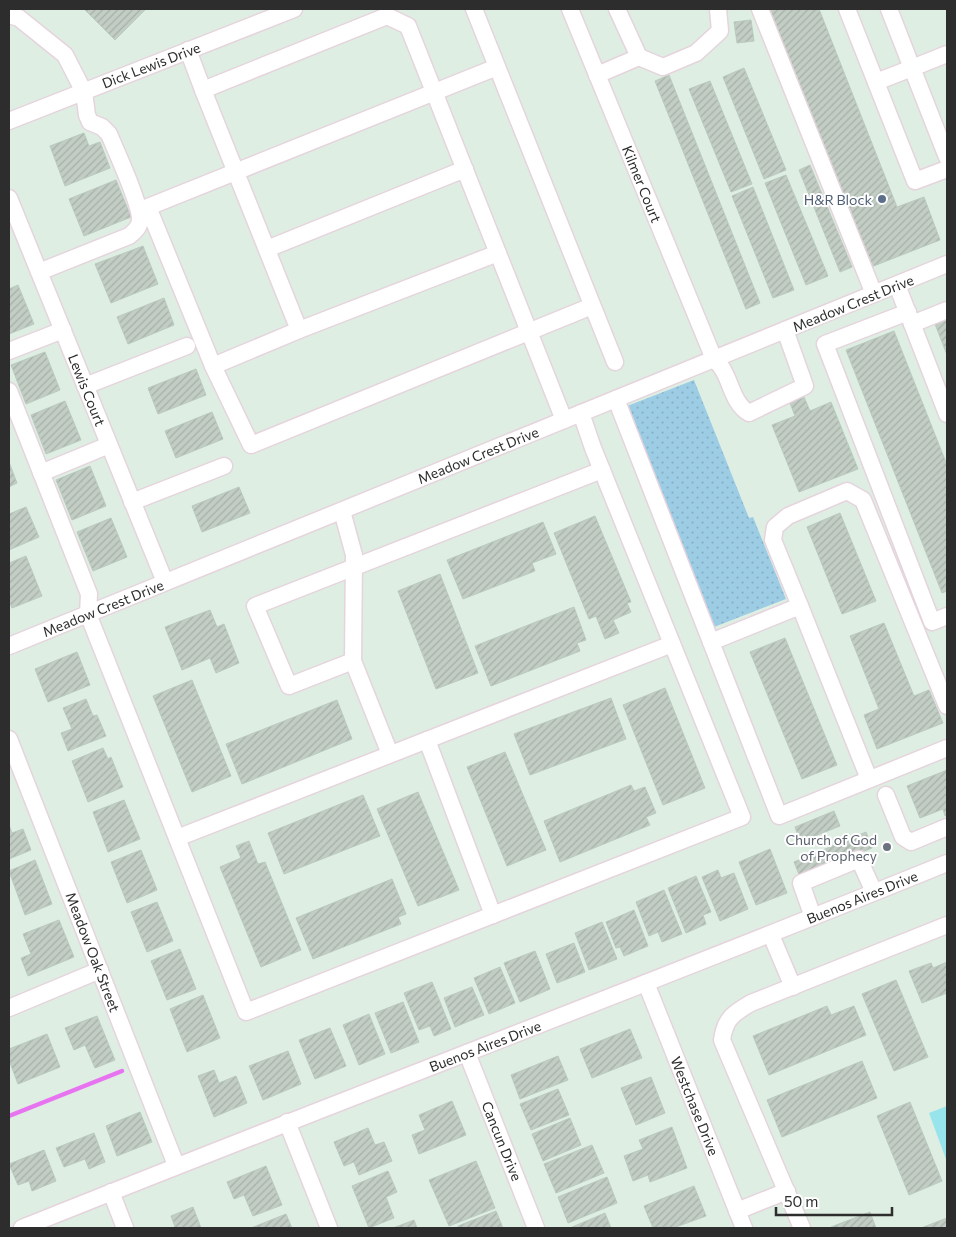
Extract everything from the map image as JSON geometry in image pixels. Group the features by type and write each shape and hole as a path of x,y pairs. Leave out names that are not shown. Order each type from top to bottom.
{"street":[{"name":"Dick Lewis Drive","path":"9,121 294,9"},
{"path":"474,9 615,362"},
{"name":"Kilmer Court","path":"570,9 714,360 721,365 740,408 749,413 805,386 785,330"},
{"path":"617,9 638,57 663,67 696,53 720,31 718,9"},
{"path":"760,9 874,294"},
{"path":"847,9 916,181 946,169 912,68 888,9"},
{"path":"9,15 19,18 65,55 84,92 87,115 90,122 109,134 136,199 141,221 129,236 39,272"},
{"path":"203,90 387,16 408,26 564,420"},
{"path":"188,50 300,330"},
{"path":"876,82 947,54"},
{"path":"597,75 638,57"},
{"path":"148,207 497,66"},
{"path":"114,122 213,366 251,445 592,306"},
{"path":"267,249 464,170"},
{"name":"Lewis Court","path":"9,198 12,215 39,272 165,582"},
{"path":"213,366 498,253"},
{"name":"Meadow Crest Drive","path":"9,646 947,264"},
{"path":"897,285 947,414"},
{"path":"947,310 910,318 825,344 932,622 947,616"},
{"path":"9,351 63,330"},
{"path":"85,386 187,346"},
{"path":"9,391 89,594 88,614 246,1012 742,817 602,470 581,413"},
{"path":"616,399 779,816 947,748"},
{"path":"41,473 109,445"},
{"path":"132,502 224,466"},
{"path":"352,661 289,686 255,606 602,470"},
{"path":"869,780 774,540 775,527 788,516 847,491 863,500 947,706"},
{"path":"342,510 354,554 352,661 390,754"},
{"path":"711,642 800,606"},
{"path":"177,838 672,644"},
{"name":"Meadow Oak Street","path":"9,739 176,1165"},
{"path":"428,740 493,915"},
{"path":"886,795 903,837 911,842 947,827"},
{"path":"813,917 801,883 859,859 874,892"},
{"name":"Buenos Aires Drive","path":"22,1228 176,1165 771,935 947,862"},
{"path":"802,1228 722,1040 723,1031 732,1014 751,1003 947,925"},
{"path":"771,935 793,987"},
{"path":"9,1008 100,970"},
{"name":"Westchase Drive","path":"646,983 744,1228"},
{"name":"Cancun Drive","path":"467,1054 536,1228"},
{"path":"287,1122 329,1228"},
{"path":"737,1211 787,1191"},
{"path":"111,1192 126,1228"}],"shaded area":[{"path":"694,380 749,518 753,517 786,599 709,629 622,408"},
{"path":"947,1106 947,1162 929,1113"}],"building":[{"path":"84,9 146,9 115,40"},
{"path":"769,9 819,9 897,207 924,197 940,240 871,267"},
{"path":"751,20 754,41 737,43 734,22"},
{"path":"744,68 786,170 764,179 723,77"},
{"path":"669,75 760,303 746,309 655,81"},
{"path":"710,81 752,184 731,192 689,89"},
{"path":"84,133 89,146 100,142 110,168 65,186 50,146"},
{"path":"810,165 852,267 840,272 799,170"},
{"path":"786,175 828,276 806,285 765,183"},
{"path":"116,180 131,217 84,236 69,199"},
{"path":"753,187 794,290 773,298 732,196"},
{"path":"143,246 158,284 111,303 95,264"},
{"path":"18,285 34,324 9,334 9,289"},
{"path":"164,298 174,325 128,344 117,317"},
{"path":"947,320 947,355 935,324"},
{"path":"894,331 947,465 947,591 942,593 846,350"},
{"path":"45,352 60,390 26,404 11,365"},
{"path":"196,369 206,395 158,414 148,388"},
{"path":"804,397 810,411 831,402 858,469 799,492 772,425 795,416 790,403"},
{"path":"65,401 81,440 46,454 31,415"},
{"path":"212,412 223,439 176,458 165,431"},
{"path":"9,462 17,483 9,487"},
{"path":"90,466 106,506 72,520 56,480"},
{"path":"239,487 250,513 202,532 192,506"},
{"path":"26,507 39,537 9,550 9,514"},
{"path":"840,513 876,601 842,614 807,527"},
{"path":"595,516 631,602 627,603 631,612 613,620 619,633 605,639 596,616 589,619 554,533"},
{"path":"111,518 127,557 93,571 77,532"},
{"path":"543,522 556,554 532,563 535,571 463,599 447,560"},
{"path":"26,556 42,596 12,608 9,601 9,563"},
{"path":"440,574 478,673 436,689 398,591"},
{"path":"574,607 586,640 577,643 580,651 491,686 475,646"},
{"path":"210,610 217,627 224,624 239,663 216,673 210,658 182,670 165,627"},
{"path":"884,623 914,696 929,690 943,723 877,749 864,715 879,709 850,636"},
{"path":"785,638 837,765 802,779 750,652"},
{"path":"77,652 90,685 48,702 35,669"},
{"path":"192,680 231,776 192,792 153,696"},
{"path":"665,688 705,788 663,805 623,705"},
{"path":"611,698 626,739 530,775 514,734"},
{"path":"86,699 93,716 97,715 106,736 68,751 61,733 72,729 63,708"},
{"path":"337,700 352,739 242,784 226,744"},
{"path":"103,748 108,759 111,757 123,787 88,802 72,761"},
{"path":"505,752 546,850 507,866 467,767"},
{"path":"947,770 947,815 945,816 943,809 920,818 907,786"},
{"path":"631,785 634,791 645,787 656,813 646,817 650,825 560,862 544,821"},
{"path":"418,792 459,890 418,906 377,809"},
{"path":"363,795 380,836 284,874 268,833"},
{"path":"124,800 140,839 108,852 93,812"},
{"path":"834,811 840,826 800,842 795,827"},
{"path":"9,825 12,833 23,829 31,850 9,859"},
{"path":"866,832 872,848 800,877 794,862"},
{"path":"249,841 258,864 265,862 301,950 261,967 220,867 241,858 236,846"},
{"path":"770,849 787,893 756,905 739,862"},
{"path":"141,850 157,890 127,903 111,862"},
{"path":"35,860 52,904 25,915 9,871"},
{"path":"718,870 721,878 734,873 748,909 720,921 702,877"},
{"path":"696,876 711,912 703,915 706,924 686,933 668,888"},
{"path":"392,879 406,914 398,917 401,924 313,959 296,918"},
{"path":"664,890 682,934 662,942 658,932 649,936 636,902"},
{"path":"157,902 173,941 147,952 131,912"},
{"path":"634,910 648,946 624,956 620,947 616,948 606,922"},
{"path":"59,920 74,957 28,976 21,958 31,954 23,934"},
{"path":"602,922 617,959 589,970 575,933"},
{"path":"574,943 585,972 557,983 546,954"},
{"path":"180,949 196,989 167,1000 151,961"},
{"path":"535,951 550,989 520,1002 504,963"},
{"path":"947,962 947,993 922,1003 909,971 931,963 933,968"},
{"path":"500,967 515,1003 489,1014 474,978"},
{"path":"896,980 928,1057 894,1071 862,994"},
{"path":"432,982 451,1029 434,1036 430,1026 419,1030 404,993"},
{"path":"472,987 484,1015 455,1027 444,998"},
{"path":"203,995 220,1038 187,1052 170,1009"},
{"path":"403,1002 419,1042 391,1053 375,1013"},
{"path":"827,1006 831,1015 854,1006 866,1035 769,1075 753,1036"},
{"path":"369,1014 385,1054 359,1065 343,1025"},
{"path":"97,1016 115,1060 95,1068 85,1045 74,1050 65,1028"},
{"path":"330,1028 346,1066 315,1079 299,1040"},
{"path":"630,1029 642,1058 592,1078 580,1049"},
{"path":"47,1034 60,1067 18,1084 9,1060 9,1049"},
{"path":"288,1051 301,1084 263,1100 249,1066"},
{"path":"558,1056 568,1080 520,1099 511,1075"},
{"path":"862,1061 877,1098 782,1137 767,1100"},
{"path":"214,1070 219,1083 236,1076 247,1103 214,1117 198,1076"},
{"path":"651,1077 665,1113 636,1125 621,1088"},
{"path":"558,1089 569,1115 531,1130 520,1104"},
{"path":"452,1101 466,1135 419,1154 412,1135 425,1130 419,1115"},
{"path":"910,1102 942,1181 909,1195 877,1116"},
{"path":"140,1112 152,1142 117,1156 106,1126"},
{"path":"570,1118 581,1145 543,1161 532,1134"},
{"path":"672,1127 687,1168 650,1182 648,1175 633,1181 624,1156 643,1149 639,1140"},
{"path":"368,1128 375,1145 384,1142 392,1161 359,1175 354,1162 344,1166 334,1142"},
{"path":"94,1133 105,1162 89,1169 85,1159 64,1167 56,1148"},
{"path":"592,1145 604,1173 556,1193 544,1164"},
{"path":"44,1150 56,1181 32,1191 29,1181 18,1185 9,1164"},
{"path":"476,1161 495,1208 449,1226 429,1180"},
{"path":"266,1166 282,1205 253,1216 244,1195 234,1199 227,1182"},
{"path":"388,1171 397,1192 386,1197 394,1218 369,1228 352,1186"},
{"path":"607,1177 617,1203 568,1223 558,1197"},
{"path":"694,1186 706,1216 673,1228 653,1228 644,1206"},
{"path":"193,1207 201,1228 172,1228 175,1227 171,1216"},
{"path":"496,1211 503,1228 458,1228 458,1226"},
{"path":"870,1212 876,1228 831,1228 831,1227"},
{"path":"605,1213 611,1228 570,1228"},
{"path":"286,1214 292,1228 251,1228"},
{"path":"947,1218 947,1228 921,1228"},
{"path":"414,1220 417,1228 393,1228"}],"waterway":[{"path":"9,1116 122,1071"}],"place":[{"name":"H&R Block","path":"882,199"},
{"name":"Church of God of Prophecy","path":"887,847"}]}
